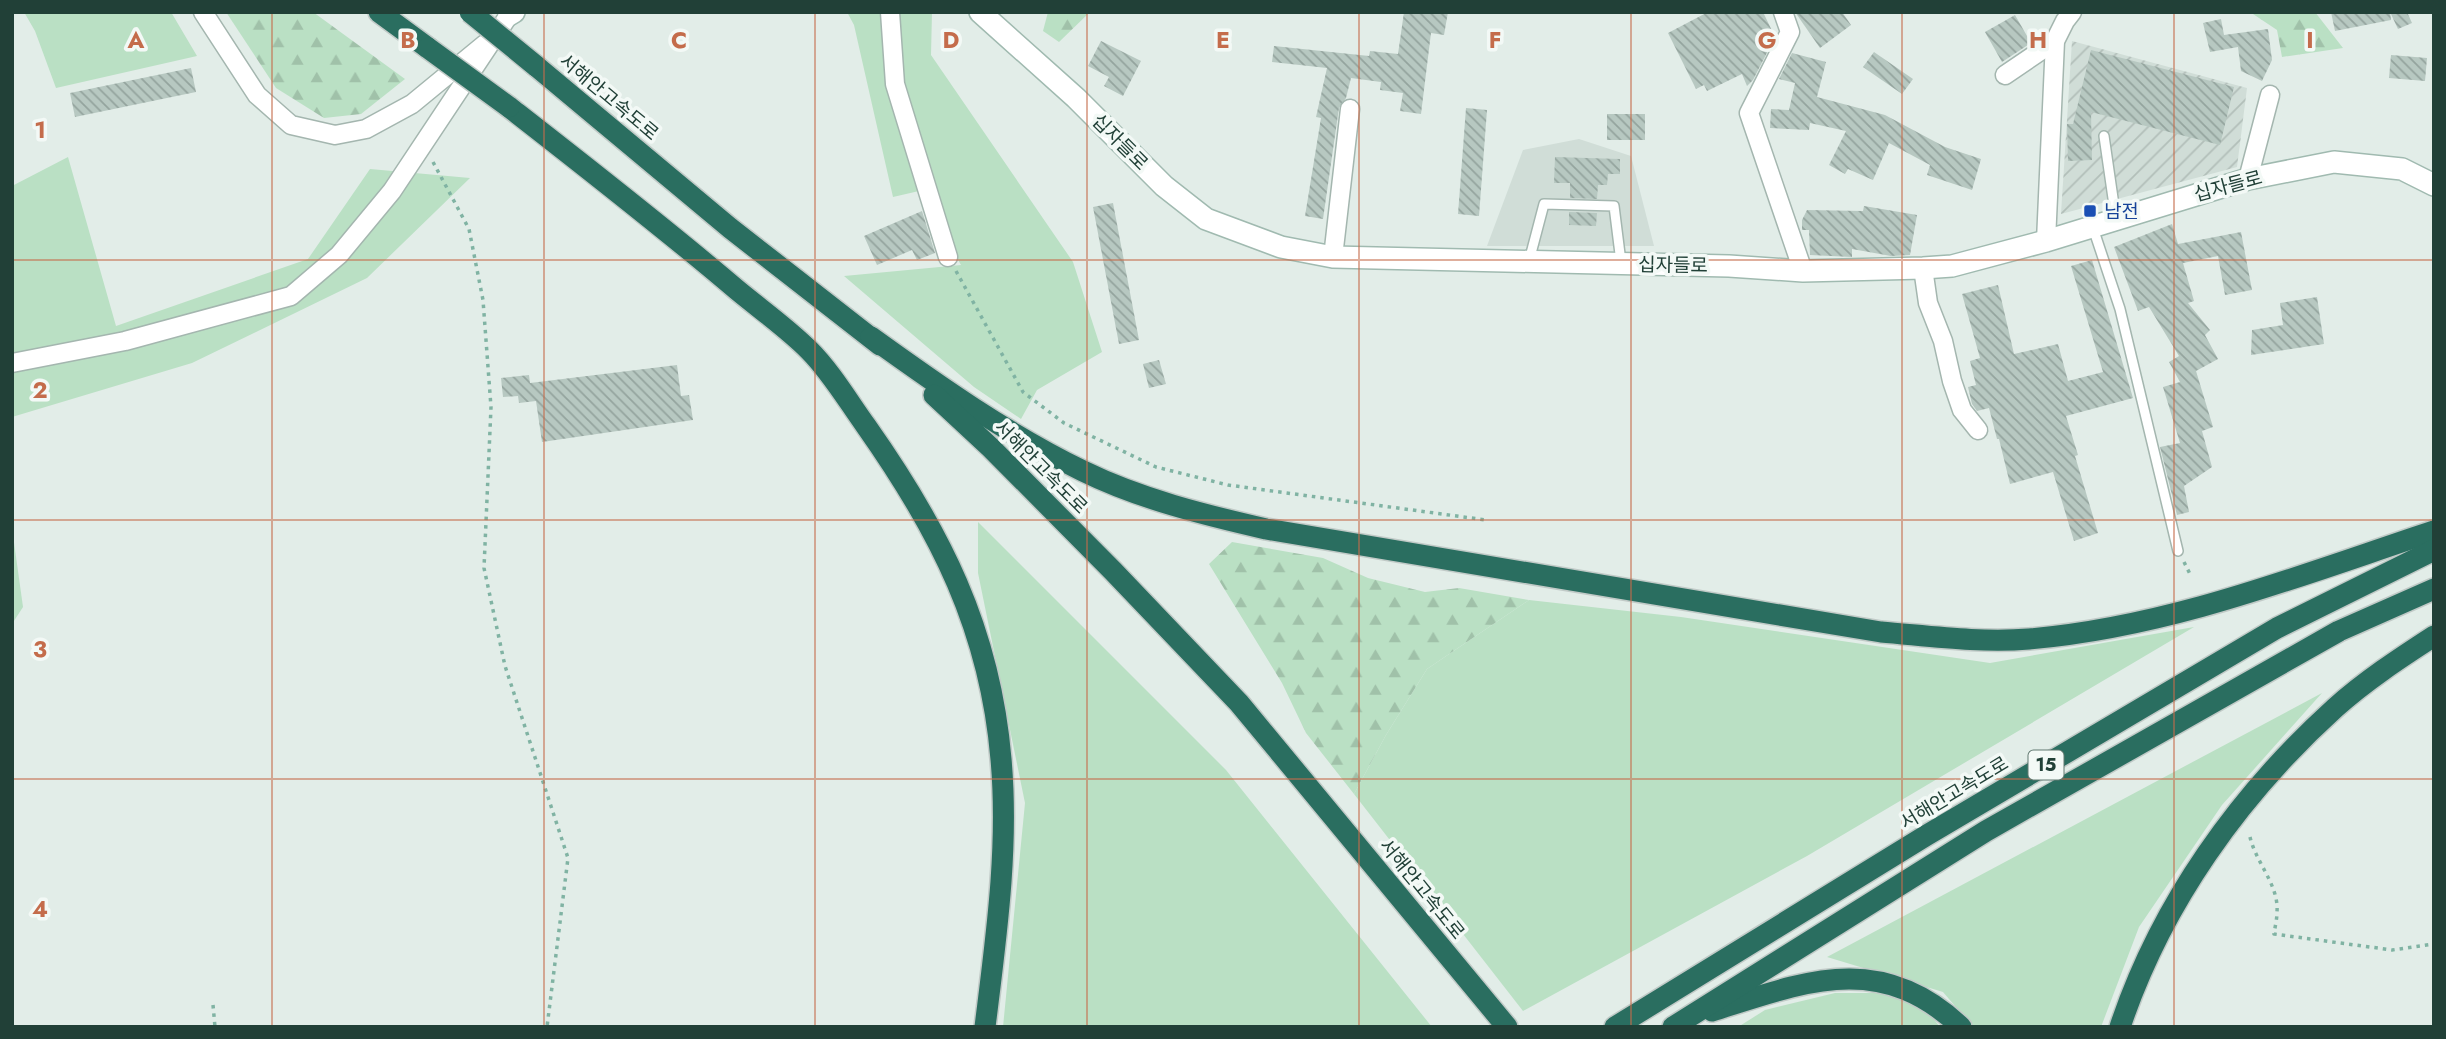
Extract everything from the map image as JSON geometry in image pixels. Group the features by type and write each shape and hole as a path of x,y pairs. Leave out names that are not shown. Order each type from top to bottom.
{"highway":[{"path":"379,12 509,107 675,236 810,351 893,466 926,517 953,570 974,626 990,690 1001,757 1004,822 1002,859 985,1027"},
{"name":"서해안고속도로","path":"470,12 730,228 871,337 990,448 1239,703 1507,1027"},
{"path":"871,337 952,395 1049,453 1085,472 1211,517 1266,529 1881,632 1959,639 2027,639 2135,624 2253,591 2434,531"},
{"name":"서해안고속도로","path":"1615,1027 1927,835 2277,628 2434,550"},
{"name":"15","path":"1678,1023 1986,831 2339,631 2434,589"},
{"path":"2120,1027 2166,919 2214,843 2277,765 2336,707 2389,665 2434,636"},
{"path":"1678,1023 1788,987 1843,978 1868,979 1913,993 1935,1006 1961,1027"}],"main road":[{"name":"십자들로","path":"980,12 1076,98 1164,186 1206,219 1281,247 1333,257 1729,266 1803,271 1923,268 1952,266 2046,241 2248,179 2334,162 2402,169 2434,185"}],"street":[{"path":"203,12 257,95 291,125 335,135 366,129 412,104 509,18"},
{"path":"890,12 895,84 948,257"},
{"path":"1783,12 1790,32 1749,113 1803,271"},
{"path":"2046,241 2055,41 2072,12"},
{"path":"12,363 125,341 291,296 339,255 392,191 509,18"},
{"path":"2005,75 2055,41"},
{"path":"2248,179 2270,95"},
{"path":"1333,257 1350,109"},
{"path":"1923,268 1928,303 1943,341 1952,381 1962,410 1978,430"}],"lane":[{"path":"2104,136 2116,219"},
{"path":"1529,262 1544,204 1614,206 1622,264"},
{"path":"2093,226 2120,309 2178,551"}],"path":[{"path":"423,145 469,229 483,300 491,407 484,568 505,666 568,858 547,1027"},
{"path":"948,257 1023,392 1065,424 1156,467 1228,485 1486,520"},
{"path":"2250,837 2253,852 2270,881 2278,909 2274,934 2392,950 2434,944"},
{"path":"214,1005 215,1027"}],"shaded area":[{"path":"2072,41 2247,88 2237,167 2061,214"},
{"path":"1579,139 1631,156 1654,246 1487,246 1523,150"}],"green space":[{"path":"24,12 171,12 197,56 56,88 35,31"},
{"path":"226,12 313,12 405,79 361,114 324,118 276,88"},
{"path":"847,12 932,12 931,55 1073,262 1102,352 1037,390 1021,419 974,387 844,276 961,265 919,191 893,197 854,25"},
{"path":"1048,12 1090,12 1059,42 1043,31"},
{"path":"2250,12 2315,12 2343,48 2282,57 2277,30"},
{"path":"68,157 116,326 308,259 370,169 470,178 367,278 192,363 12,417 12,186"},
{"path":"978,522 1226,770 1432,1027 1003,1027 1025,803 978,573"},
{"path":"12,528 23,607 12,624"},
{"path":"1232,542 1323,558 1368,578 1425,592 1459,588 1529,600 1427,669 1386,735 1354,794 1306,733 1282,683 1209,564"},
{"path":"1529,600 1681,617 1990,663 2194,627 1807,856 1523,1011 1354,794 1386,735 1427,669"},
{"path":"2322,693 2222,805 2139,927 2101,1027 1973,1027 1943,992 1827,957"},
{"path":"1835,993 1913,993 1940,1027 1738,1027 1765,1010"}],"building":[{"path":"1404,12 1448,12 1444,35 1431,33 1421,114 1400,111 1403,93 1380,90 1381,82 1351,78 1346,98 1339,108 1323,219 1305,216 1321,118 1316,117 1327,68 1272,62 1274,46 1369,56 1370,51 1398,54"},
{"path":"1708,12 1763,12 1775,37 1753,80 1747,86 1742,74 1707,91 1704,85 1696,89 1668,33"},
{"path":"1795,12 1842,12 1851,25 1820,48"},
{"path":"2331,12 2390,12 2391,20 2335,31"},
{"path":"2390,12 2407,12 2412,23 2398,29"},
{"path":"2015,15 2031,43 2002,62 1985,32"},
{"path":"2221,19 2224,35 2268,29 2272,60 2262,81 2241,71 2238,47 2210,52 2203,23"},
{"path":"1101,41 1141,61 1123,96 1104,86 1109,77 1088,66"},
{"path":"2091,50 2234,87 2220,145 2091,112 2092,160 2068,161 2067,124 2073,124"},
{"path":"1874,52 1913,79 1902,94 1863,67"},
{"path":"1792,53 1826,62 1817,97 1885,115 1945,147 1981,159 1972,190 1927,175 1930,165 1889,143 1873,180 1848,169 1845,174 1829,165 1846,131 1810,123 1809,130 1770,128 1771,109 1789,110 1795,83 1779,79"},
{"path":"2391,55 2427,58 2425,81 2389,78"},
{"path":"191,68 196,92 75,117 70,93"},
{"path":"1466,108 1487,110 1479,216 1458,214"},
{"path":"1607,114 1645,114 1645,140 1607,140"},
{"path":"1555,157 1620,159 1620,174 1608,174 1607,185 1598,185 1597,199 1570,198 1570,183 1554,183"},
{"path":"1113,203 1139,340 1119,344 1093,207"},
{"path":"1864,206 1917,215 1910,255 1891,256 1852,249 1852,257 1810,255 1809,230 1802,230 1802,220 1807,210 1863,211"},
{"path":"922,211 935,253 917,260 912,250 877,265 864,236"},
{"path":"1569,212 1597,213 1596,226 1569,225"},
{"path":"2172,224 2178,244 2241,232 2252,290 2225,295 2218,256 2183,263 2194,301 2188,303 2210,330 2205,335 2218,359 2196,371 2213,427 2202,431 2212,467 2184,486 2189,512 2177,515 2160,447 2180,443 2163,387 2180,382 2169,362 2179,356 2149,307 2138,311 2114,247"},
{"path":"2092,260 2133,398 2066,416 2098,533 2074,541 2053,472 2010,484 1989,408 1977,411 1972,404 1968,387 1976,385 1970,361 1980,358 1962,294 1998,285 2014,354 2058,344 2068,381 2103,372 2071,266"},
{"path":"2317,297 2324,344 2251,355 2252,330 2283,325 2280,303"},
{"path":"1159,360 1166,384 1149,388 1143,364"},
{"path":"677,365 681,396 689,395 693,420 542,442 536,401 519,403 518,396 503,397 501,378 529,375 530,383"}],"place":[{"name":"남전","path":"2090,211"}]}
